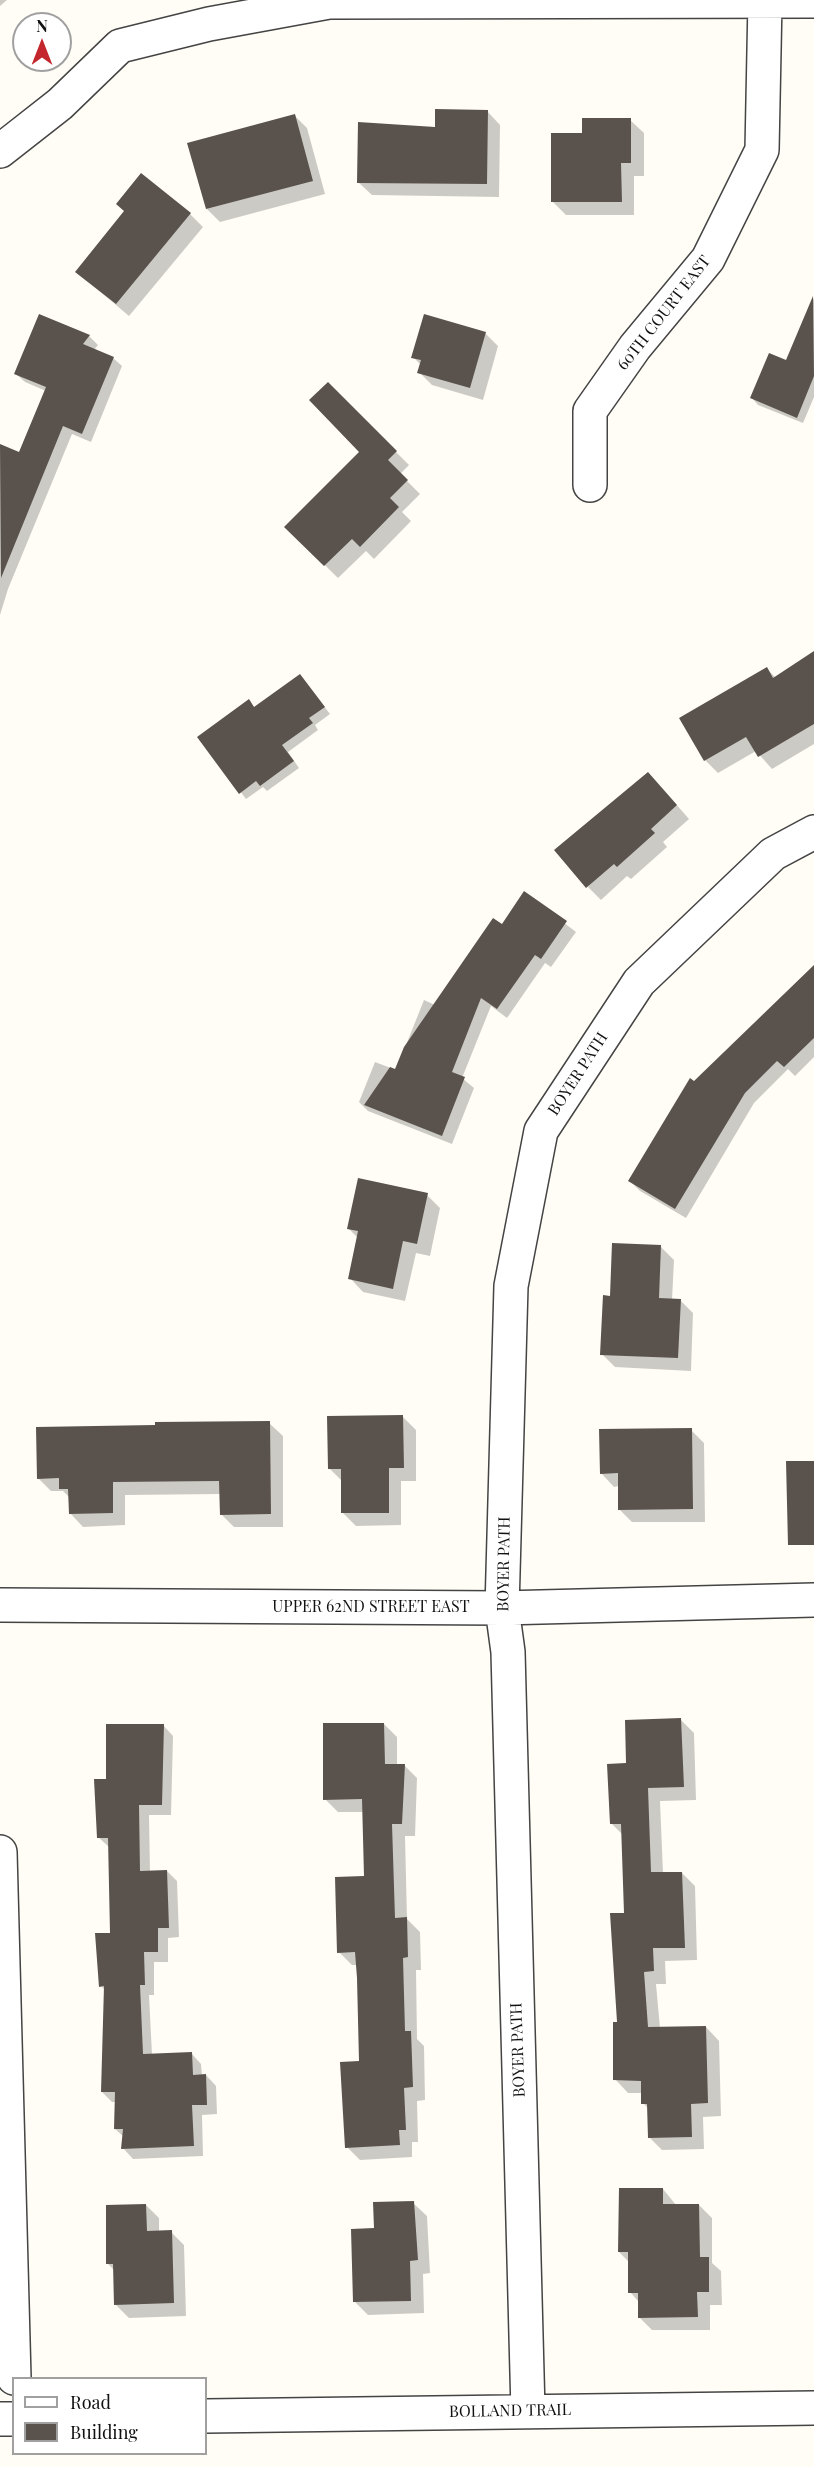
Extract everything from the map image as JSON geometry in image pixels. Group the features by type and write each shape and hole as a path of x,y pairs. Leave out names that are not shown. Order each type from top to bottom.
{"street":[{"name":"60TH COURT EAST","path":"590,485 590,411 636,347 708,259 762,150 765,1"},
{"path":"0,151 60,104 120,46 209,24 329,2 814,1"},
{"name":"BOYER PATH","path":"528,2410 508,1652 502,1608 511,1286 541,1131 639,982 773,854 814,832"},
{"name":"UPPER 62ND STREET EAST","path":"0,1605 502,1608 814,1600"},
{"path":"0,1852 14,2377"},
{"name":"BOLLAND TRAIL","path":"207,2416 814,2408"}],"building":[{"path":"435,109 488,110 487,184 357,183 358,122 435,127"},
{"path":"295,114 313,181 206,209 187,143"},
{"path":"582,118 631,118 631,163 621,163 622,202 551,202 551,133 582,133"},
{"path":"141,173 191,213 116,304 75,272 124,211 116,204"},
{"path":"813,296 814,376 797,418 750,398 769,353 786,360"},
{"path":"39,314 90,335 83,344 114,357 82,434 63,426 1,578 0,444 19,452 46,387 14,374"},
{"path":"424,314 486,332 470,388 417,373 421,360 411,358"},
{"path":"328,382 397,451 388,460 408,480 390,498 399,507 360,547 352,539 324,566 284,527 359,452 309,400"},
{"path":"814,651 814,724 758,757 746,737 704,761 679,718 767,667 773,678"},
{"path":"300,674 325,707 309,718 313,723 282,745 294,761 260,786 256,781 239,794 197,737 249,699 254,707"},
{"path":"648,772 677,805 651,829 655,833 617,867 614,864 586,888 554,850"},
{"path":"524,891 567,921 541,959 535,955 497,1009 481,998 452,1072 465,1077 442,1136 364,1105 390,1067 395,1069 404,1047 493,918 502,924"},
{"path":"814,965 814,1038 784,1067 777,1061 745,1093 675,1209 628,1181 690,1078 694,1081"},
{"path":"358,1178 428,1193 417,1244 403,1241 393,1289 348,1279 358,1231 347,1229"},
{"path":"612,1243 661,1245 659,1298 681,1299 678,1358 600,1355 603,1295 610,1296"},
{"path":"403,1415 404,1468 389,1468 389,1513 341,1513 341,1469 328,1469 327,1416"},
{"path":"270,1421 271,1514 220,1515 219,1481 113,1482 113,1513 69,1514 68,1489 59,1489 59,1478 37,1479 36,1427 155,1425 155,1422"},
{"path":"692,1428 693,1509 618,1510 618,1473 600,1474 599,1429"},
{"path":"786,1461 814,1461 814,1545 788,1545"},
{"path":"681,1718 684,1787 648,1788 651,1872 682,1872 685,1948 653,1948 654,1971 644,1972 648,2027 706,2026 708,2103 691,2104 692,2137 648,2138 647,2104 641,2104 641,2081 613,2080 613,2022 617,2022 610,1913 624,1913 621,1824 610,1824 607,1764 626,1763 625,1720"},
{"path":"323,1723 384,1723 385,1764 405,1764 402,1824 392,1824 395,1918 407,1917 408,1957 403,1958 405,2031 411,2031 413,2087 404,2088 406,2130 399,2130 400,2145 345,2148 340,2062 359,2061 357,1978 355,1952 337,1953 335,1877 364,1876 362,1799 323,1800"},
{"path":"106,1724 164,1724 162,1805 139,1805 140,1871 167,1870 169,1928 158,1928 158,1952 144,1952 145,1985 140,1985 143,2054 192,2052 193,2075 206,2074 207,2105 192,2105 194,2146 121,2149 123,2129 114,2129 115,2092 101,2092 104,1986 99,1987 95,1933 110,1933 108,1838 97,1838 94,1779 106,1779"},
{"path":"619,2188 663,2188 663,2204 699,2204 700,2257 709,2257 709,2292 697,2292 698,2317 638,2318 638,2293 628,2293 628,2252 618,2252"},
{"path":"414,2201 418,2260 410,2261 411,2301 353,2302 351,2229 374,2228 373,2202"},
{"path":"146,2204 147,2231 172,2230 174,2303 114,2305 113,2264 106,2264 106,2205"}]}
